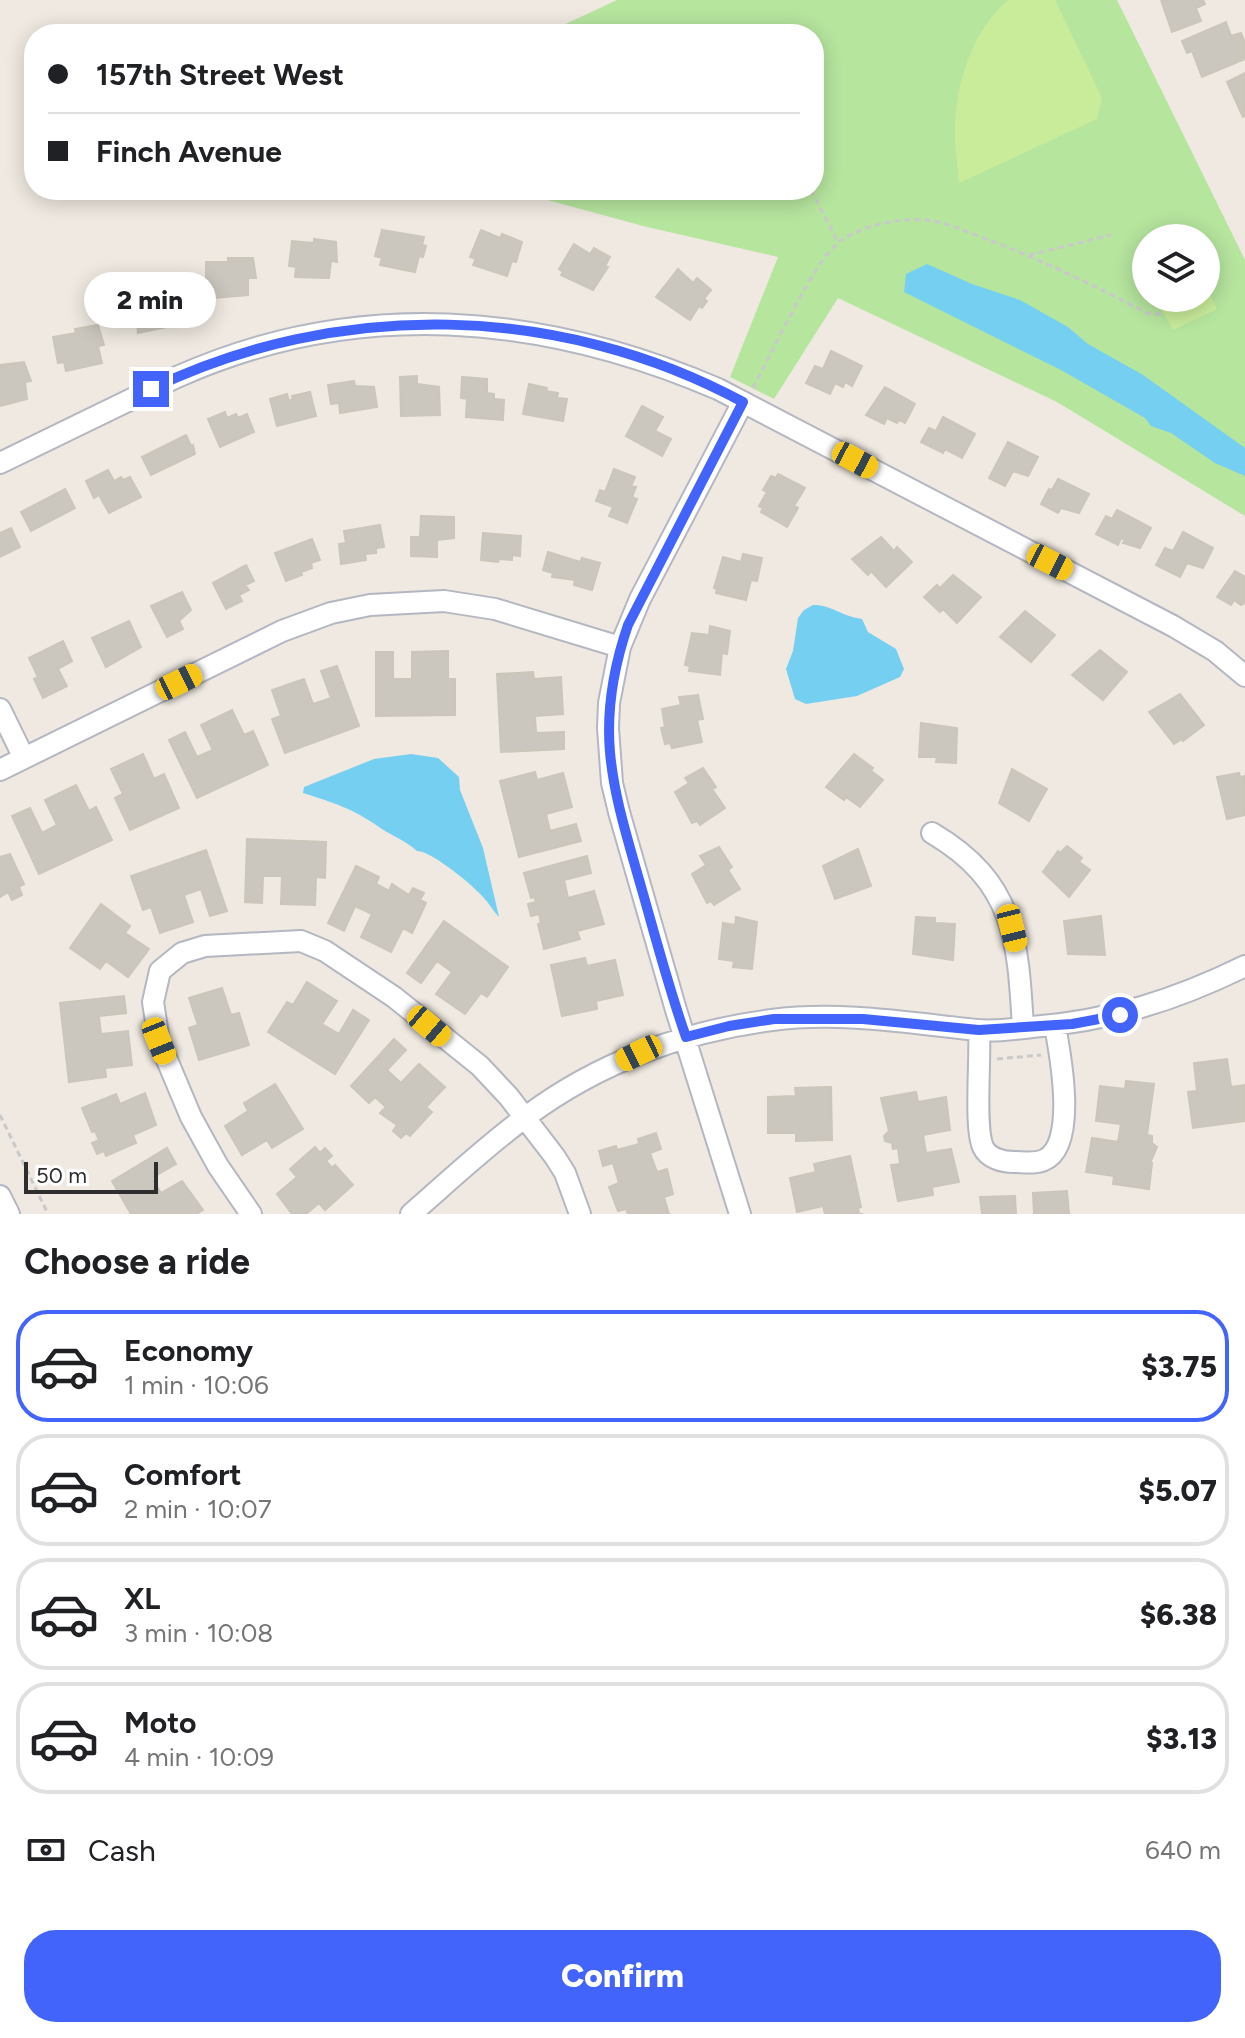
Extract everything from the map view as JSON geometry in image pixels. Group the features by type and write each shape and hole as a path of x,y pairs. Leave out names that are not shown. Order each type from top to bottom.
{"street":[{"path":"0,463 207,364 297,338 389,325 482,326 586,342 656,364 718,389 748,396 1173,626 1215,651 1245,676"},
{"path":"740,1214 612,783 608,728 620,647 640,599 748,396"},
{"path":"0,770 282,631 331,613 370,605 421,600 478,606 620,647"},
{"path":"0,709 24,758"},
{"path":"932,833 967,857 994,889 1004,908 1017,948 1023,1028"},
{"path":"251,1214 218,1166 191,1117 159,1041 153,1002 160,971 182,953 205,946 301,941 325,951 394,997 480,1066 565,1173 580,1214"},
{"path":"421,1211 524,1118 563,1091 654,1047 686,1037 774,1019 818,1017 979,1030 1055,1026 1120,1015 1163,1002 1245,966"},
{"path":"979,1030 979,1127 982,1146 989,1155 1004,1162 1030,1162 1045,1160 1056,1150 1061,1129 1065,1081 1055,1026"},
{"path":"0,1196 9,1214"}],"path":[{"path":"816,200 838,242"},
{"path":"748,396 811,280 838,242 885,222 909,219 937,221 1028,255 1149,314 1165,314"},
{"path":"1028,255 1111,235"},
{"path":"993,1059 1049,1055"},
{"path":"0,1115 48,1214"}],"green space":[{"path":"617,0 1117,0 1245,260 1245,516 1057,402 838,298 774,399 730,377 778,257 548,200 824,200 824,24 565,24"},
{"path":"1008,0 1055,0 1102,98 1097,119 959,183 955,128 963,75 985,26"},
{"path":"1163,312 1211,312 1173,330"}],"water":[{"path":"927,264 972,284 1020,300 1143,375 1245,448 1245,476 1215,463 1171,433 1151,426 1145,418 1061,370 904,292 906,274"},
{"path":"813,605 862,619 868,632 896,649 904,669 900,677 857,696 806,704 795,699 786,669 793,651 798,618"},
{"path":"411,754 438,758 459,777 460,790 483,848 499,917 478,892 441,862 351,811 303,793 304,787 374,759"}],"building":[{"path":"1161,0 1203,0 1205,4 1196,8 1201,21 1172,32"},
{"path":"1226,22 1231,36 1241,33 1245,43 1245,59 1202,77 1192,51 1187,53 1182,41"},
{"path":"1245,73 1245,116 1243,117 1227,82"},
{"path":"382,230 424,237 422,245 426,246 423,257 419,256 415,272 380,265 382,258 375,256"},
{"path":"481,230 522,242 516,262 512,261 507,276 473,265 476,259 470,257"},
{"path":"314,239 336,242 337,262 331,261 329,278 295,277 296,267 289,266 292,241 314,243"},
{"path":"574,244 590,254 594,248 610,257 605,266 608,267 593,290 561,275 563,272 559,269"},
{"path":"228,258 253,258 256,278 248,278 248,295 214,298 214,288 206,287 206,262 228,262"},
{"path":"678,269 693,283 697,278 711,290 704,299 707,301 702,308 699,306 690,320 656,297"},
{"path":"171,289 177,311 170,312 172,326 138,333 137,323 130,324 126,300 148,297 147,292"},
{"path":"98,325 104,345 98,346 102,363 66,371 64,362 58,363 53,337"},
{"path":"831,351 862,366 852,386 845,382 843,387 835,383 830,394 806,383 815,366 823,369"},
{"path":"24,362 31,381 25,382 27,399 0,406 0,365"},
{"path":"417,376 417,384 439,387 440,415 401,416 400,377"},
{"path":"462,377 487,379 487,393 494,394 494,399 504,400 503,420 466,417 467,399 461,398"},
{"path":"354,381 355,386 374,387 377,407 340,413 339,403 331,404 328,385"},
{"path":"529,384 547,388 546,391 558,393 557,398 567,399 563,421 523,414"},
{"path":"885,387 915,404 905,423 887,418 884,424 866,415"},
{"path":"310,392 316,416 277,426 270,399 287,394 289,401 293,399 292,396"},
{"path":"642,406 663,417 655,431 671,439 662,456 626,436"},
{"path":"225,412 227,418 247,414 254,432 220,447 208,419"},
{"path":"943,417 975,434 962,458 921,442 929,428 936,431"},
{"path":"186,435 195,454 151,475 142,457"},
{"path":"1008,442 1038,457 1028,476 1013,471 1005,486 989,478"},
{"path":"614,469 635,477 631,486 636,487 632,497 637,499 627,523 609,516 613,507 596,501 600,490 605,492"},
{"path":"108,470 114,481 130,477 141,497 109,513 99,495 94,498 86,481"},
{"path":"778,474 805,488 794,506 798,508 787,527 761,512 763,508 759,506 771,476 776,478"},
{"path":"1058,479 1089,494 1079,513 1061,508 1058,513 1041,504"},
{"path":"65,489 75,508 31,531 21,512"},
{"path":"1117,510 1151,528 1140,548 1123,543 1125,540 1121,538 1118,545 1096,534 1106,516 1112,519"},
{"path":"421,516 454,517 454,538 437,540 437,557 411,556 411,537 420,537"},
{"path":"380,525 384,547 376,548 376,553 365,554 366,560 341,564 339,544 346,543 344,531"},
{"path":"11,528 20,547 0,557 0,533"},
{"path":"1183,532 1213,548 1203,568 1187,563 1180,577 1156,565 1165,548 1173,551"},
{"path":"483,533 521,536 520,556 512,555 512,560 499,559 498,562 481,560"},
{"path":"881,537 894,551 897,547 912,562 886,587 871,571 868,575 852,559"},
{"path":"312,539 320,560 311,563 312,568 301,572 302,575 286,581 275,553"},
{"path":"548,552 580,562 582,558 600,563 592,590 574,585 575,580 552,577 553,573 543,570"},
{"path":"743,554 762,558 757,581 751,580 746,600 716,593 717,589 714,588 723,557 741,562"},
{"path":"246,565 254,581 245,585 249,590 239,595 242,601 226,609 213,583"},
{"path":"1235,571 1245,577 1245,603 1241,605 1234,600 1231,605 1217,597"},
{"path":"953,575 981,597 957,623 924,597 937,585 940,588"},
{"path":"182,592 191,610 179,621 183,629 167,637 151,606"},
{"path":"1025,611 1055,635 1031,662 1000,637"},
{"path":"129,621 141,647 106,667 92,638"},
{"path":"710,626 730,631 727,654 722,653 720,675 689,671 690,666 685,665 692,633 709,635"},
{"path":"63,641 72,661 58,669 67,686 43,698 29,658"},
{"path":"1100,650 1127,672 1103,700 1072,675"},
{"path":"448,651 448,679 455,679 455,715 376,716 376,652 393,652 393,679 412,679 412,652"},
{"path":"337,666 359,726 285,753 272,719 281,716 272,690 304,679 313,704 331,698 321,671"},
{"path":"533,672 534,679 561,677 563,714 535,716 536,733 564,732 564,749 501,752 497,674"},
{"path":"1180,694 1204,725 1174,744 1149,712"},
{"path":"698,695 703,719 697,720 702,742 672,748 670,743 665,744 661,728 665,727 662,709 681,705 679,697"},
{"path":"232,710 244,735 253,731 268,765 197,798 169,740 185,732 197,757 213,750 201,725"},
{"path":"921,723 957,728 956,763 936,762 937,757 919,757"},
{"path":"143,754 154,779 164,774 179,808 130,830 115,798 123,794 111,769"},
{"path":"854,754 883,780 860,807 826,787"},
{"path":"703,768 725,808 700,825 697,821 692,823 675,792 689,783 685,778"},
{"path":"1012,769 1047,789 1029,821 999,803"},
{"path":"535,772 537,780 563,773 572,807 546,814 550,831 576,824 581,841 519,857 500,781"},
{"path":"1239,773 1240,777 1245,776 1245,815 1227,819 1217,777"},
{"path":"76,785 89,811 96,807 112,840 39,874 12,816 30,808 42,833 57,825 45,800"},
{"path":"247,839 326,842 325,878 316,877 315,905 281,904 282,876 263,876 262,903 245,902"},
{"path":"1067,846 1082,858 1079,862 1090,870 1069,897 1043,872 1058,851 1060,853"},
{"path":"719,847 732,867 728,870 740,889 714,905 711,901 707,903 692,874 706,865 700,856"},
{"path":"858,849 871,886 835,899 823,866"},
{"path":"206,850 227,911 210,916 201,889 184,895 193,922 160,933 151,907 143,910 131,876"},
{"path":"10,854 24,884 19,887 22,895 12,900 8,892 0,897 0,857"},
{"path":"587,856 591,873 564,880 568,898 594,891 604,924 577,931 580,939 544,949 538,924 541,923 539,914 531,916 528,904 536,902 534,897 531,898 524,873"},
{"path":"356,866 379,877 376,884 389,891 392,884 409,895 413,888 424,893 420,900 426,903 412,933 403,928 391,952 361,937 372,914 355,906 344,931 328,923"},
{"path":"101,904 130,926 125,933 149,949 128,977 106,961 100,969 70,948"},
{"path":"1101,916 1105,955 1068,954 1064,921"},
{"path":"736,917 757,922 752,969 733,967 734,961 719,959 723,923 735,925"},
{"path":"916,917 935,918 935,923 955,924 953,960 913,954"},
{"path":"444,921 508,967 487,997 481,993 465,1014 436,994 452,972 437,961 421,983 407,973"},
{"path":"585,958 587,966 615,960 623,995 596,1001 597,1009 562,1016 551,965"},
{"path":"307,982 337,1001 322,1024 339,1034 353,1010 369,1020 335,1074 268,1032 287,1002 293,1005"},
{"path":"222,988 231,1015 239,1013 249,1045 199,1060 189,1028 198,1025 189,998"},
{"path":"124,996 126,1013 99,1016 101,1034 128,1031 132,1065 105,1068 106,1077 69,1082 60,1003"},
{"path":"394,1039 406,1050 387,1070 401,1083 419,1064 445,1087 426,1107 432,1112 410,1136 406,1133 401,1138 393,1131 397,1125 380,1113 386,1107 375,1097 369,1103 351,1086"},
{"path":"1227,1059 1231,1087 1245,1085 1245,1121 1193,1128 1188,1092 1197,1091 1194,1063"},
{"path":"1126,1081 1154,1084 1147,1135 1152,1136 1152,1143 1157,1147 1150,1163 1149,1189 1113,1184 1114,1176 1086,1172 1092,1138 1118,1142 1121,1124 1096,1121 1100,1086 1125,1089"},
{"path":"275,1084 303,1129 272,1148 267,1140 242,1155 225,1126 248,1111 244,1103"},
{"path":"831,1087 832,1140 796,1141 796,1133 768,1133 768,1097 796,1096 795,1088"},
{"path":"916,1092 918,1102 946,1097 950,1130 923,1135 926,1153 951,1149 959,1182 932,1187 933,1195 898,1201 891,1165 900,1164 898,1148 893,1149 892,1143 885,1141 884,1136 889,1131 881,1098"},
{"path":"145,1093 156,1125 133,1135 136,1143 106,1156 104,1151 97,1154 92,1143 99,1140 95,1131 92,1132 82,1108 116,1094 120,1104"},
{"path":"656,1133 661,1149 650,1153 657,1172 667,1169 673,1194 664,1197 669,1214 628,1214 626,1209 618,1211 609,1187 619,1183 613,1163 603,1166 599,1151 639,1144 638,1139"},
{"path":"315,1147 320,1153 325,1148 332,1156 326,1161 332,1168 335,1165 353,1185 325,1210 319,1203 306,1214 292,1214 277,1194 297,1177 290,1169"},
{"path":"167,1148 176,1164 152,1178 161,1193 182,1181 203,1210 196,1214 131,1214 112,1181"},
{"path":"850,1156 861,1207 858,1208 859,1214 825,1214 823,1206 797,1212 790,1178 816,1172 814,1164"},
{"path":"1067,1191 1069,1214 1034,1214 1033,1193"},
{"path":"1015,1196 1016,1214 982,1214 980,1197"}],"route":[{"path":"151,389 207,364 263,345 320,334 413,324 482,326 586,342 642,358 743,402 628,625 620,647 609,703 612,783 686,1037 774,1019 863,1019 979,1030 1072,1024 1120,1015"}]}
